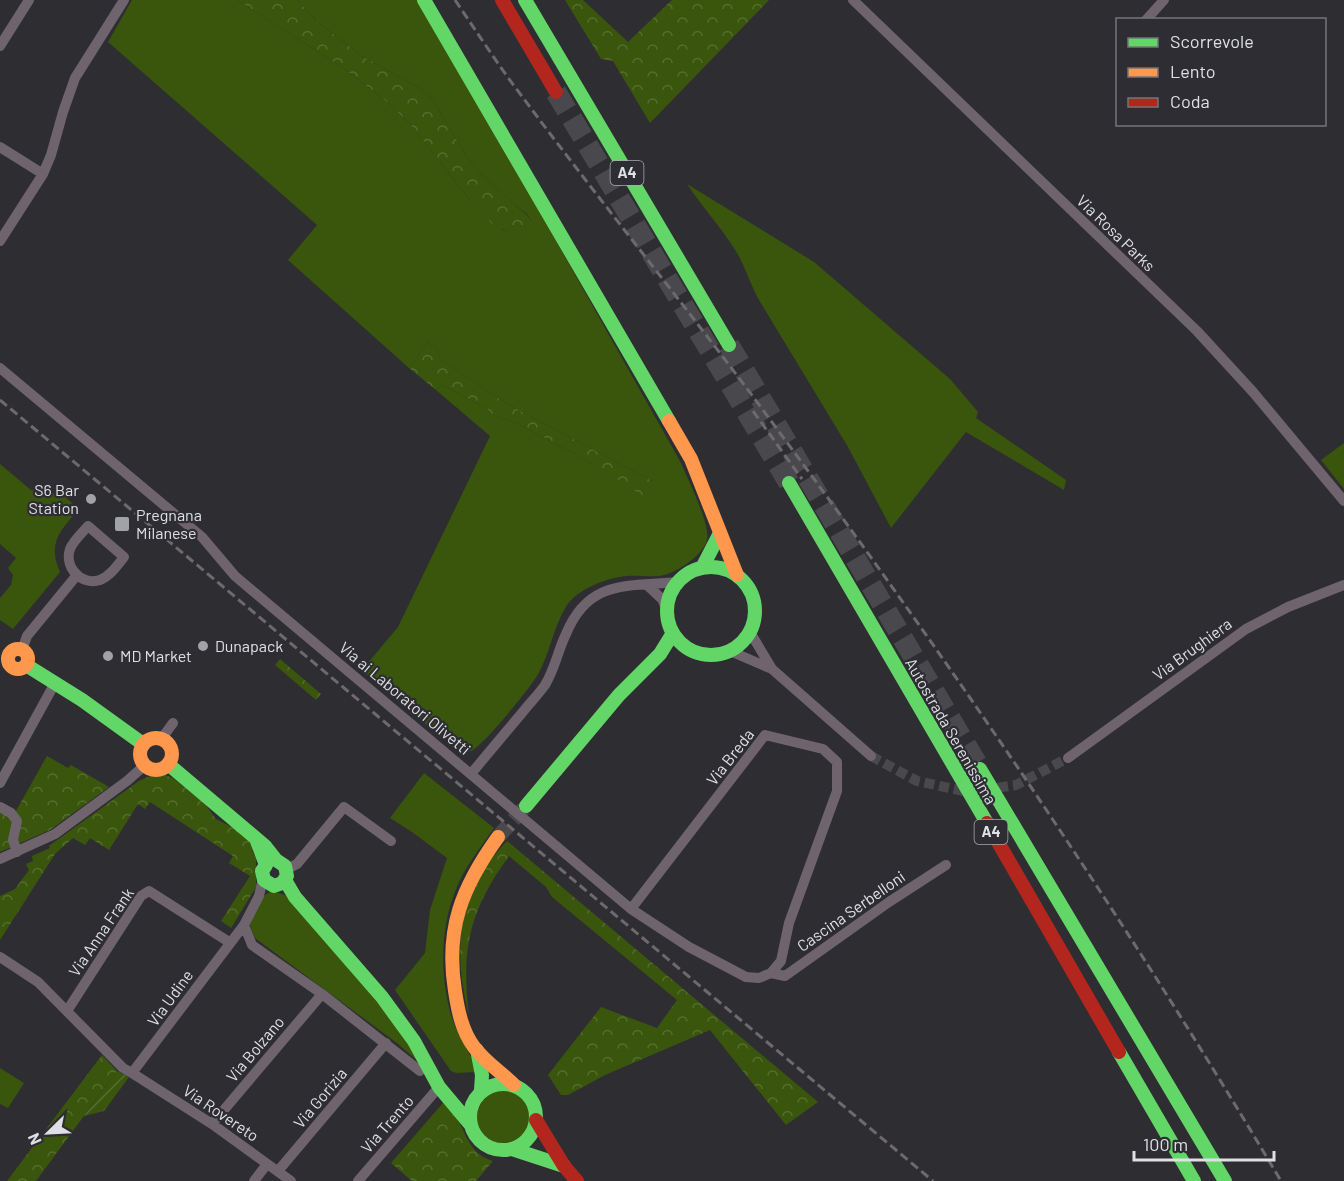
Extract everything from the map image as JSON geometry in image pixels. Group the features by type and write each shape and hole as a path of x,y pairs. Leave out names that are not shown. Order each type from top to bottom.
{"main road":[{"path":"424,0 691,459 711,506 719,535 737,575"},
{"path":"502,0 556,92"},
{"name":"A4","path":"525,0 729,345"},
{"name":"Autostrada Serenissima","path":"789,483 1194,1181"},
{"path":"702,568 719,535"},
{"path":"702,568 726,569 737,575 746,584 755,607 750,632 742,643 730,651 716,655 700,654 687,647 673,633 667,610 672,590 689,573 702,568"},
{"path":"526,806 620,695 660,654 673,633"},
{"path":"660,654 687,647"},
{"path":"22,650 27,656 26,665 22,668 13,668 4,659 12,651 22,650"},
{"path":"26,665 143,744"},
{"path":"152,738 162,738 172,749 172,755 168,764 160,769 149,768 145,765 140,752 143,744 152,738"},
{"path":"168,764 257,841 275,875 382,997 414,1041 439,1087 470,1124 475,1136 493,1149 512,1149 564,1166"},
{"name":"Autostrada Serenissima","path":"980,769 1225,1181"},
{"path":"498,837 476,868 462,895 454,922 451,970 456,1002 468,1035 477,1050 531,1098 536,1120 564,1166 577,1181"},
{"path":"470,1124 470,1107 479,1092 482,1075 477,1050"},
{"path":"439,1087 466,1095 479,1092 491,1085 502,1083 514,1085"},
{"path":"512,1149 527,1140 536,1120"}],"street":[{"path":"0,46 29,0"},
{"path":"0,241 43,174 75,78 124,0"},
{"name":"Via Rosa Parks","path":"852,0 1197,332 1253,392 1344,501"},
{"path":"1148,18 1164,0"},
{"path":"0,147 43,174"},
{"name":"Via ai Laboratori Olivetti","path":"0,368 202,537 235,576 631,909 689,947 746,976 759,978 771,973"},
{"path":"87,526 124,557 108,576 97,581 85,580 77,576 69,562 69,554 71,546 87,526"},
{"path":"22,650 27,636 77,576"},
{"path":"471,774 545,684 567,629 585,605 600,594 627,584 678,582"},
{"path":"647,585 662,598 667,610"},
{"name":"Via Brughiera","path":"1068,758 1246,629 1288,607 1344,585"},
{"path":"750,632 772,669 871,756"},
{"path":"730,651 772,669"},
{"path":"0,783 55,683"},
{"path":"162,738 173,723"},
{"name":"Via Breda","path":"631,909 765,735 823,749 837,762 837,791 789,923 782,961 771,973"},
{"path":"0,859 55,834 145,765"},
{"path":"0,807 11,813 17,821 13,840 17,852"},
{"path":"275,875 297,864 344,807 391,841"},
{"name":"Cascina Serbelloni","path":"771,973 785,976 889,902 946,865"},
{"name":"Via Udine","path":"134,1072 229,942 244,925 259,896 275,875"},
{"name":"Via Anna Frank","path":"67,1011 146,891 229,942"},
{"path":"244,925 252,945 322,994 420,1071"},
{"name":"Via Rovereto","path":"0,957 38,982 123,1068 134,1072 212,1124 291,1181"},
{"name":"Via Bolzano","path":"212,1124 322,994"},
{"name":"Via Gorizia","path":"278,1171 386,1043"},
{"name":"Via Trento","path":"358,1181 439,1087"},
{"path":"254,1181 267,1164"}],"green space":[{"path":"132,0 237,0 342,67 385,100 410,124 470,200 503,230 526,233 532,222 526,213 479,172 467,157 432,99 421,89 362,56 319,23 297,0 418,0 681,463 705,524 707,540 705,546 688,563 665,575 627,576 611,579 586,589 572,599 562,613 537,676 495,728 471,751 454,748 362,670 398,627 490,436 436,390 442,385 486,408 494,416 519,424 595,465 654,482 507,404 441,360 436,348 428,342 409,368 288,260 317,225 108,42"},
{"path":"237,0 297,0 319,23 362,56 421,89 432,99 467,157 479,172 525,213 532,222 532,229 526,233 514,233 495,227 470,200 410,124 385,100 342,67"},
{"path":"565,0 583,0 628,42 672,0 769,0 650,123 613,61 601,59"},
{"path":"687,184 814,262 950,379 978,412 976,418 1066,480 1064,490 966,432 891,528 848,447 759,300 736,252"},
{"path":"428,342 436,348 441,360 507,404 654,482 659,491 659,498 651,501 595,465 519,424 494,416 486,408 442,385 436,390 409,368"},
{"path":"1344,443 1344,489 1321,460"},
{"path":"0,464 31,490 63,495 79,509 57,538 55,553 60,572 13,629 0,620 0,598 11,585 13,575 8,568 16,558 0,544"},
{"path":"280,659 321,694 316,700 275,665"},
{"path":"47,756 68,768 71,765 109,787 50,830 0,852 0,811 12,818"},
{"path":"424,773 494,828 466,868 455,891 446,926 444,945 443,964 452,1018 476,1072 451,1071 395,990 425,953 430,910 447,858 390,818"},
{"path":"165,775 173,778 205,804 216,819 243,833 254,848 252,850 256,859 256,887 231,928 221,921 250,876 229,863 233,856 150,802 145,809 138,804 109,850 90,838 85,845 73,838 55,854 0,940 0,896 15,889 29,870 26,864 33,861 32,856 50,848 49,846 139,781 150,776"},
{"path":"507,841 818,1102 786,1125 710,1030 605,1075 568,1095 561,1095 548,1075 601,1007 657,1028 677,1000 552,897 546,887 509,856 485,895 471,931 466,970 469,1016 460,962 462,925 472,890 481,873"},
{"path":"272,891 285,895 379,1001 421,1064 397,1043 255,938 249,923 265,895"},
{"path":"102,1055 117,1071 36,1181 7,1181"},
{"path":"0,1068 24,1083 8,1108 0,1104"},
{"path":"117,1071 129,1077 104,1111 84,1116"},
{"path":"503,1090 513,1092 522,1098 528,1107 530,1117 528,1127 522,1136 513,1142 503,1144 493,1142 484,1136 478,1127 476,1117 478,1107 484,1098 493,1092"},
{"path":"443,1103 456,1116 475,1150 493,1161 476,1181 412,1181 391,1163"}],"tunnel":[{"path":"556,92 789,483"},
{"path":"729,345 980,769"},
{"path":"871,756 917,781 968,792 1016,785 1068,758"},
{"path":"498,837 526,806"}],"railway":[{"path":"455,0 521,95 714,345 910,612 1039,799 1163,988 1281,1181"},
{"path":"0,400 933,1181"},
{"path":"753,411 802,479"}],"traffic: fast":[{"path":"424,0 669,421"},
{"path":"525,0 729,345"},
{"path":"789,483 987,823"},
{"path":"702,568 719,535"},
{"path":"711,567 728,571 742,580 751,594 755,611 751,628 742,642 728,651 711,655 694,651 680,642 671,628 667,611 671,594 680,580 694,571 711,567"},
{"path":"526,806 619,695 660,654 673,633"},
{"path":"26,665 82,700 143,744"},
{"path":"168,764 265,846 276,860 285,866 287,876 282,883 274,886 264,880 262,871 266,865 257,841"},
{"path":"980,769 1225,1181"},
{"path":"285,880 295,897 382,997 414,1041 439,1087 470,1124"},
{"path":"477,1050 482,1075 481,1090"},
{"path":"1119,1052 1194,1181"},
{"path":"496,1084 510,1084 522,1089 531,1098 536,1117 534,1130 527,1141 510,1150 496,1150 484,1145 475,1136 470,1124 470,1110 475,1098 484,1089 496,1084"},
{"path":"512,1149 564,1166"}],"traffic: slow":[{"path":"669,421 691,459 737,575"},
{"path":"18,649 25,652 28,659 25,666 18,669 11,666 8,659 11,652 18,649"},
{"path":"156,738 167,743 172,754 167,765 156,770 145,765 140,754 145,743 156,738"},
{"path":"498,837 475,873 459,910 452,948 452,969 461,1020 466,1034 483,1057 514,1085"}],"traffic: jam":[{"path":"502,0 556,92"},
{"path":"987,823 1119,1052"},
{"path":"536,1120 564,1166 577,1181"}],"place":[{"name":"S6 Bar Station","path":"91,499"},
{"name":"Pregnana Milanese","path":"122,524"},
{"name":"Dunapack","path":"203,646"},
{"name":"MD Market","path":"108,656"}]}
